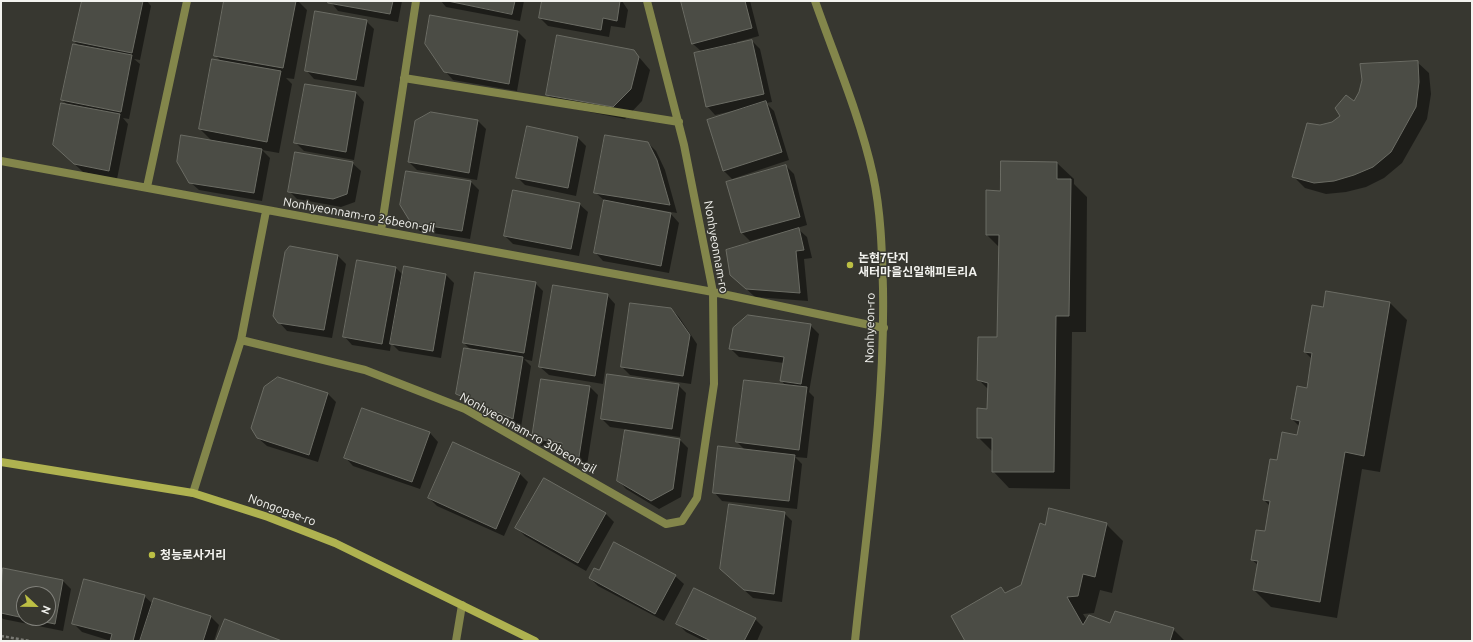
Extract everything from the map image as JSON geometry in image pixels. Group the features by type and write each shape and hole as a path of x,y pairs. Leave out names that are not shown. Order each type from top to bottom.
{"main road":[{"name":"Nongogae-ro","path":"1,462 193,493 268,517 335,543 535,641"}],"street":[{"path":"147,187 187,1"},
{"path":"381,231 416,1"},
{"name":"Nonhyeonnam-ro","path":"647,1 679,122 713,292 714,384 697,498 682,521"},
{"name":"Nonhyeon-ro","path":"815,1 864,139 873,176 882,234 884,328 878,422 855,641"},
{"path":"404,78 679,122"},
{"name":"Nonhyeonnam-ro 26beon-gil","path":"1,161 147,187 266,211 713,292 884,328"},
{"path":"193,493 241,340 266,211"},
{"name":"Nonhyeonnam-ro 30beon-gil","path":"241,340 365,370 465,409 666,524 682,521"},
{"path":"456,641 462,605"}],"path":[{"path":"1,636 30,641"}],"building":[{"path":"82,1 143,1 132,53 73,41"},
{"path":"224,1 296,1 283,68 214,56"},
{"path":"329,1 393,1 390,14 328,3"},
{"path":"448,1 515,1 512,14"},
{"path":"542,1 620,1 617,21 603,18 601,30 539,18"},
{"path":"681,1 745,1 752,28 692,44"},
{"path":"315,11 367,20 356,80 305,71"},
{"path":"430,15 518,31 509,84 444,72 425,44"},
{"path":"557,35 634,50 639,57 631,89 613,107 546,95"},
{"path":"752,40 764,94 706,107 694,53"},
{"path":"73,44 132,55 121,112 61,100"},
{"path":"212,59 281,71 267,142 199,129"},
{"path":"1418,61 1419,82 1416,107 1391,152 1373,167 1334,181 1314,183 1292,177 1307,123 1320,125 1332,122 1340,116 1335,108 1346,95 1354,101 1359,92 1362,80 1360,64"},
{"path":"305,84 356,92 346,152 294,143"},
{"path":"766,101 782,152 723,171 707,120"},
{"path":"61,103 120,114 109,171 74,164 53,145"},
{"path":"431,112 478,120 469,173 408,162 415,121"},
{"path":"527,126 578,137 568,188 516,178"},
{"path":"181,135 262,149 254,193 189,183 177,162"},
{"path":"605,135 648,142 657,160 670,205 594,193"},
{"path":"295,152 353,162 347,194 333,199 288,192"},
{"path":"1001,161 1057,162 1057,179 1071,179 1069,316 1056,316 1054,472 992,472 992,438 977,438 977,408 987,409 988,383 977,380 978,337 997,337 999,235 986,235 986,190 1000,191"},
{"path":"786,165 800,217 741,233 726,182"},
{"path":"406,171 471,181 462,231 411,223 400,205"},
{"path":"513,190 580,203 571,249 504,236"},
{"path":"604,200 671,213 661,266 594,253"},
{"path":"799,228 804,250 796,251 800,293 746,289 730,275 726,250"},
{"path":"290,246 338,255 324,330 278,323 273,316 285,252"},
{"path":"357,260 396,267 382,344 343,337"},
{"path":"404,266 446,274 433,351 390,344"},
{"path":"475,272 536,282 524,353 463,343"},
{"path":"553,285 608,294 595,376 539,367"},
{"path":"1326,291 1390,302 1364,456 1345,452 1320,602 1253,590 1258,561 1251,560 1256,530 1265,531 1270,501 1263,500 1270,459 1277,460 1282,432 1297,435 1300,421 1291,419 1297,386 1307,388 1312,353 1304,352 1312,305 1323,307"},
{"path":"630,303 671,308 690,335 683,376 621,367"},
{"path":"748,315 811,324 801,384 780,381 784,357 729,349 733,328"},
{"path":"464,348 523,357 513,419 456,394"},
{"path":"607,374 679,384 672,429 601,419"},
{"path":"278,377 328,393 309,455 257,438 251,428 264,387"},
{"path":"541,379 590,386 579,457 561,454 562,443 532,438"},
{"path":"744,380 807,387 799,450 736,442"},
{"path":"362,408 430,432 412,482 344,458"},
{"path":"625,430 680,439 673,489 651,501 617,481"},
{"path":"453,442 520,473 496,529 428,498"},
{"path":"718,446 795,455 789,501 713,493"},
{"path":"544,478 606,513 578,563 515,528"},
{"path":"729,504 785,512 774,594 744,590 720,569"},
{"path":"1049,508 1107,523 1095,577 1083,574 1078,596 1067,597 1083,625 1089,615 1110,623 1115,611 1174,628 1170,641 965,641 951,616 1001,587 1005,593 1021,585 1040,523 1045,525"},
{"path":"614,542 676,575 655,614 589,578 594,568 599,570"},
{"path":"3,568 63,580 56,618 56,586 16,586 16,616 1,613"},
{"path":"84,579 145,595 133,641 110,641 112,634 72,624"},
{"path":"694,588 756,618 744,641 711,641 676,624"},
{"path":"154,598 211,616 203,641 140,641"},
{"path":"225,619 282,641 216,641"}],"place":[{"name":"논현7단지 새터마을신일해피트리A","path":"850,265"},
{"name":"청능로사거리","path":"152,555"}]}
